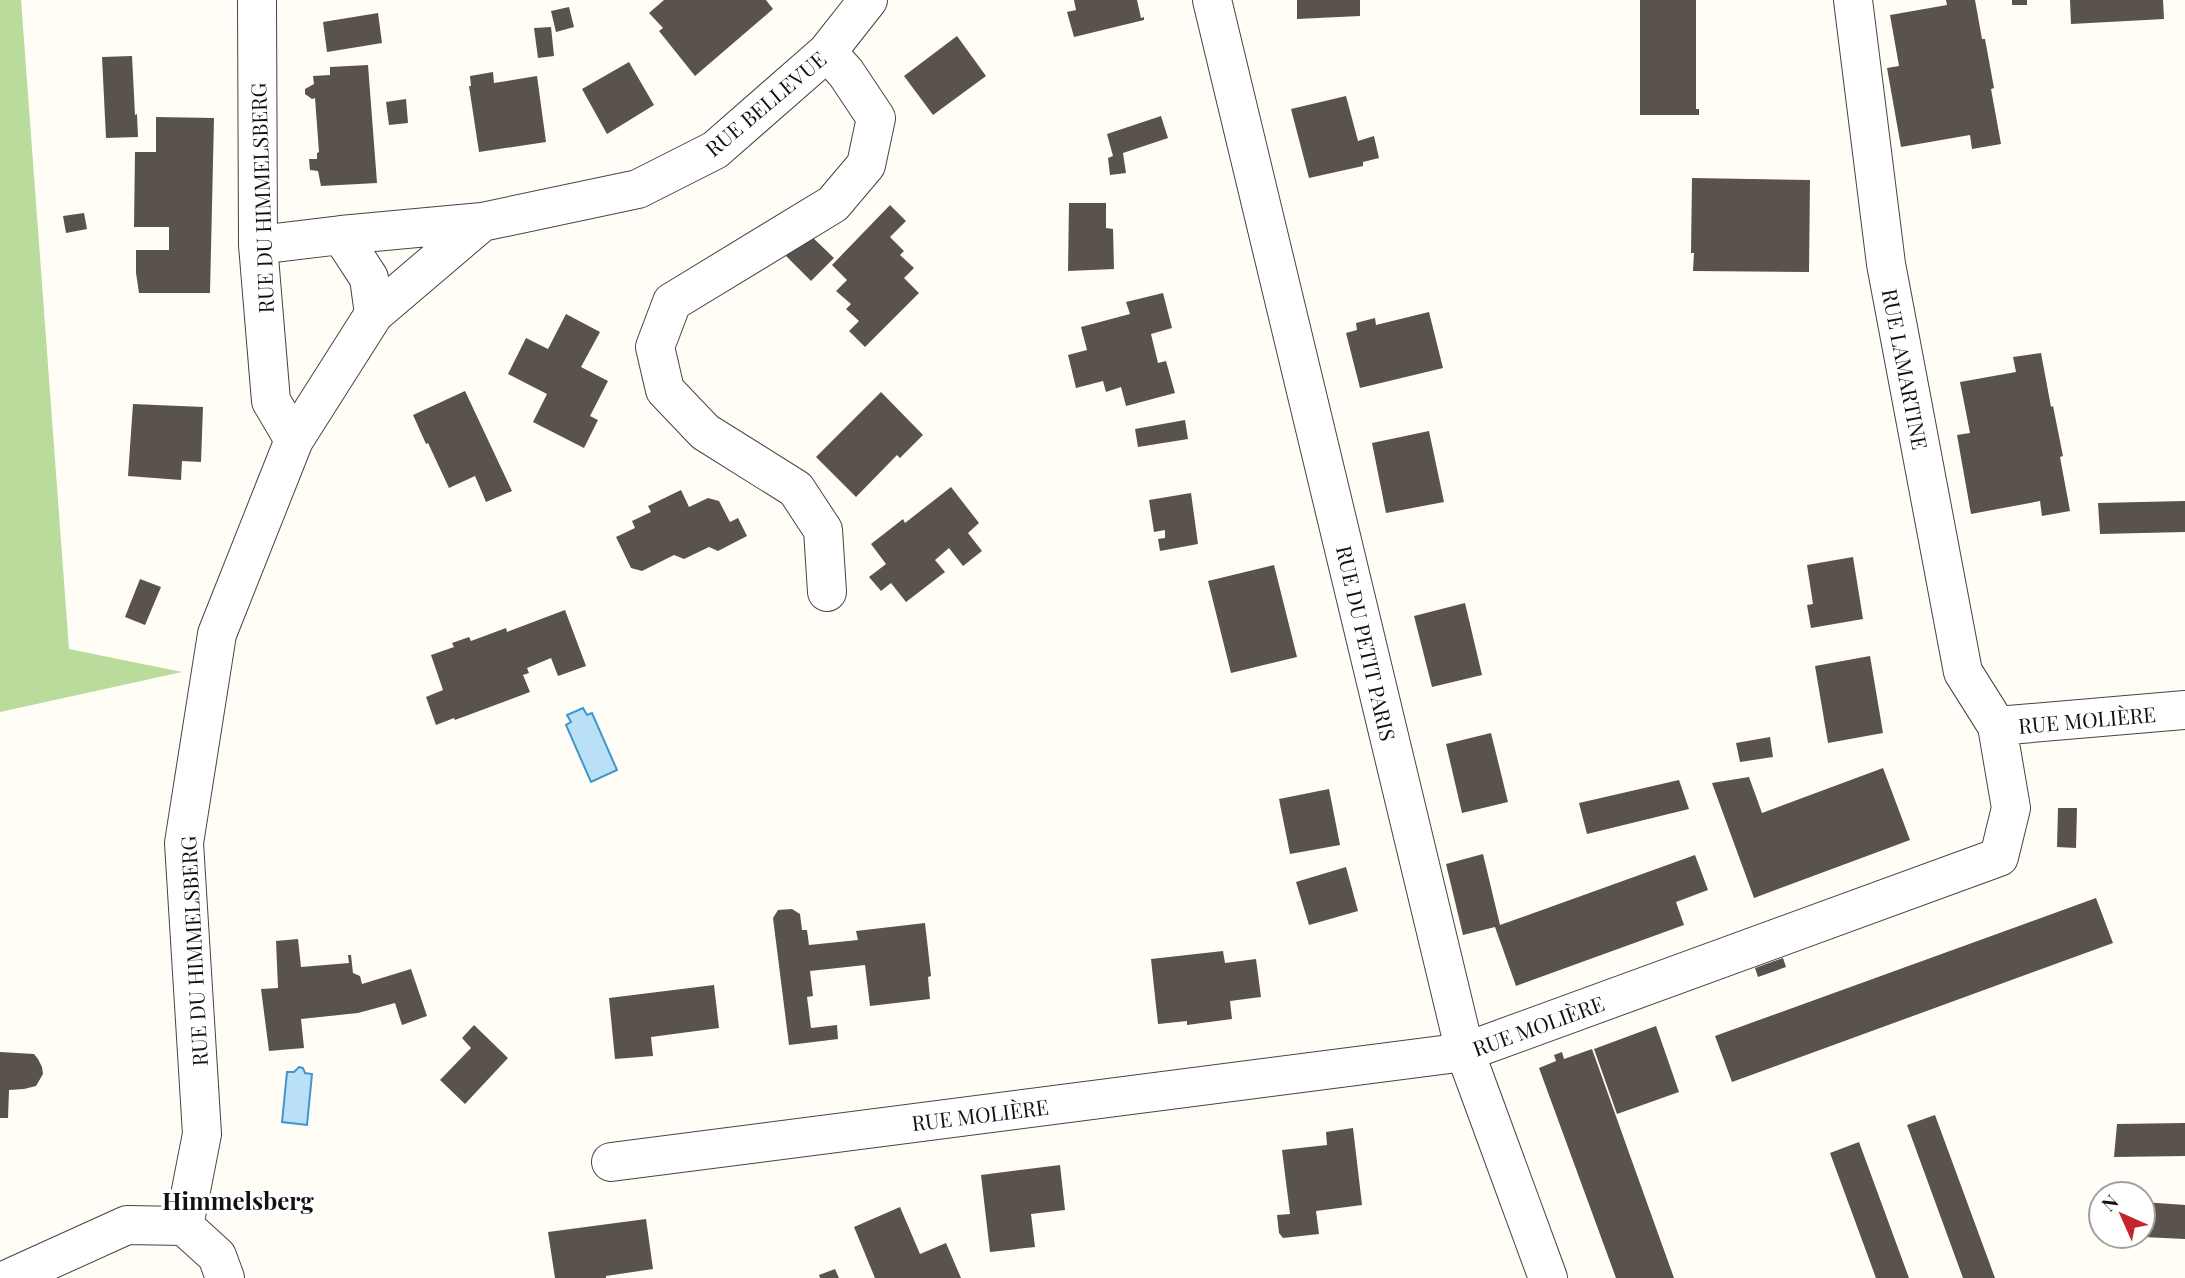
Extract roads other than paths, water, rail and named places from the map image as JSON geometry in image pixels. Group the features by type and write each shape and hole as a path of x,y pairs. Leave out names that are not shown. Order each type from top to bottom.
{"street":[{"name":"RUE DU HIMMELSBERG","path":"184,1226 202,1134 184,843 217,634 294,440 271,401 258,245 257,0"},
{"name":"RUE BELLEVUE","path":"258,245 341,234 482,222 638,189 715,150 827,52 868,0"},
{"name":"RUE DU PETIT PARIS","path":"1212,0 1465,1052 1548,1278"},
{"name":"RUE LAMARTINE","path":"1853,0 1886,264 1964,672 1997,726"},
{"path":"827,52 846,73 876,118 866,165 833,204 672,302 655,347 665,390 705,432 796,489 823,530 827,592"},
{"name":"RUE BELLEVUE","path":"294,440 374,314 482,222"},
{"path":"341,234 369,278 374,314"},
{"name":"RUE MOLIÈRE","path":"611,1162 1465,1052 1999,857 2011,808 1997,726 2185,710"},
{"path":"10,1278 127,1225 184,1226 217,1255 225,1278"}],"water":[{"path":"583,708 587,715 592,713 617,770 591,782 566,725 571,722 567,715"},
{"path":"299,1067 303,1068 305,1073 312,1074 307,1125 282,1122 287,1072 294,1072"}],"district":[{"name":"Himmelsberg","path":"238,1200"}]}
